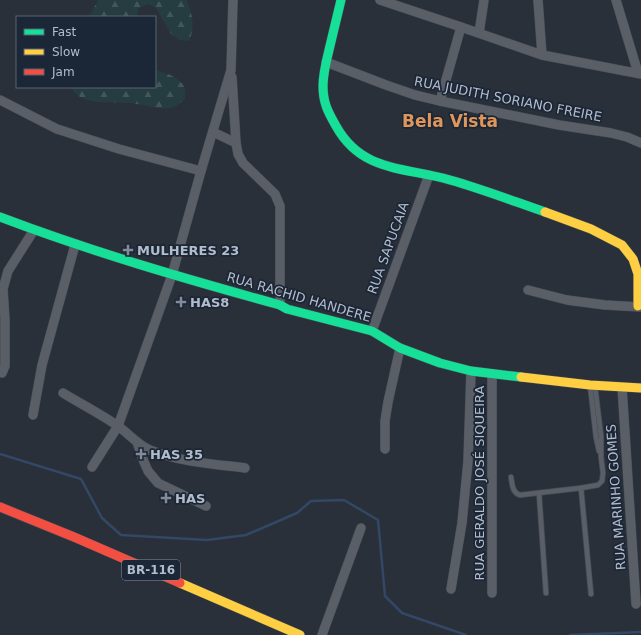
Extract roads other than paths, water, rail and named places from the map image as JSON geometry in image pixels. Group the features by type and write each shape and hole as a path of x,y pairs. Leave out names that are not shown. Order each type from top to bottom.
{"main road":[{"path":"341,0 326,62 323,86 327,111 340,134 353,149 369,159 393,168 448,179 486,191 591,229 622,245 632,259 638,274 640,306"},
{"name":"RUA RACHID HANDERE","path":"0,217 76,245 172,275 287,309 372,331 400,348 440,363 471,371 492,374 593,385 641,388"},
{"name":"BR-116","path":"0,507 82,540 300,635"}],"street":[{"path":"233,0 231,70 236,143 238,154 242,163 275,194 280,206 280,306"},
{"path":"380,0 542,55 640,73 616,0"},
{"path":"479,33 484,0"},
{"path":"538,0 542,55"},
{"path":"440,101 461,27"},
{"name":"RUA JUDITH SORIANO FREIRE","path":"326,62 415,95 611,133 627,137 641,143"},
{"path":"92,466 118,426 172,275 231,70"},
{"path":"0,100 57,129 119,149 201,171"},
{"path":"213,132 236,143"},
{"name":"RUA SAPUCAIA","path":"372,331 429,175"},
{"path":"1,373 5,366 3,289 8,271 34,230"},
{"path":"33,415 42,365 76,245"},
{"path":"528,290 567,300 605,306 640,306"},
{"path":"384,449 385,421 388,402 400,348"},
{"path":"451,589 462,523 468,461 471,371"},
{"name":"RUA GERALDO JOSÉ SIQUEIRA","path":"492,374 492,593"},
{"name":"RUA MARINHO GOMES","path":"622,387 636,604"},
{"path":"63,393 118,426 148,449 169,457 183,460 245,468"},
{"path":"137,442 148,471 158,483 206,506"},
{"path":"322,635 361,528"}],"lane":[{"path":"510,476 514,490 520,495 581,488 598,485 602,482 601,436 593,385"},
{"path":"581,488 591,594"},
{"path":"539,493 546,593"}],"waterway":[{"path":"0,454 81,479 102,518 121,535 207,540 246,535 297,513 311,501 344,500 378,520 385,596 402,613 466,635"},
{"path":"570,635 641,632"}],"place":[{"name":"MULHERES 23","path":"128,250"},
{"name":"HAS8","path":"181,302"},
{"name":"HAS 35","path":"141,454"},
{"name":"HAS","path":"166,498"}],"district":[{"name":"Bela Vista","path":"450,121"}]}
